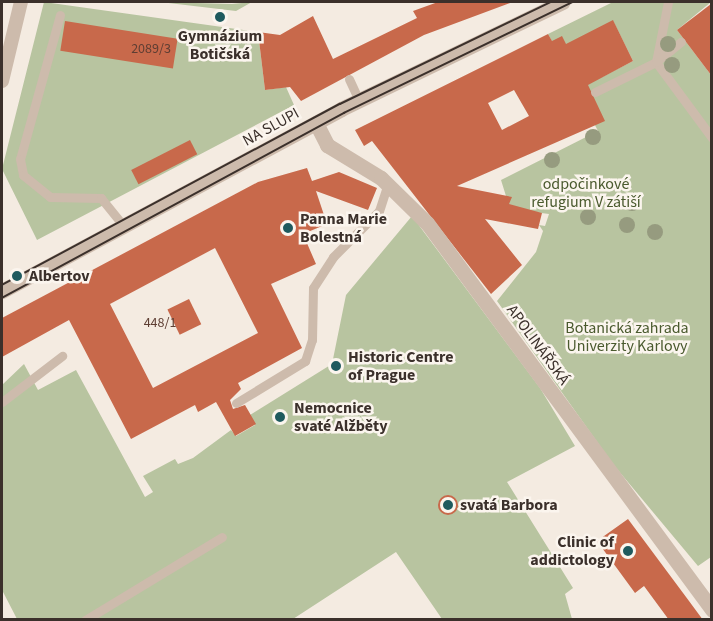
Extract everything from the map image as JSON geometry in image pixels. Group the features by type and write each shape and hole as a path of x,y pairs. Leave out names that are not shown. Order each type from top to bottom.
{"street":[{"path":"2,81 21,2"},
{"name":"NA SLUPI","path":"2,291 359,100 562,2"},
{"name":"APOLINÁŘSKÁ","path":"316,123 327,145 388,183 427,223 711,610"}],"lane":[{"path":"668,2 656,62 711,138"},
{"path":"60,15 20,159 23,175 40,194 101,198 124,226"},
{"path":"595,92 656,62 681,42"},
{"path":"349,79 359,100"},
{"path":"236,403 305,361 312,340 313,288 333,257 379,211 388,183"},
{"path":"2,402 62,356"},
{"path":"85,620 222,537"}],"green space":[{"path":"44,2 258,32 265,90 286,87 294,105 37,240 2,169"},
{"path":"160,2 232,4 252,2 236,11"},
{"name":"Botanická zahrada Univerzity Karlovy","path":"613,2 711,2 677,30 711,75 711,557 698,566 612,463 497,301 536,252 543,231 539,225 545,226 549,214 510,209 501,180 598,131 548,34","holes":["613,21 633,61 602,77"]},
{"name":"Nemocnice svaté Alžběty","path":"412,216 540,388 575,446 507,482 573,588 565,594 572,619 442,619 396,552 293,619 17,619 2,590 2,385 24,364 38,390 76,370 145,497 153,492 143,476 175,459 178,464 193,458 231,430 236,436 255,425 250,415 332,364 346,295"}],"building":[{"path":"438,2 513,2 424,35 301,101 290,87 265,90 258,32 280,35 313,16 333,59 417,18 413,11"},
{"path":"711,4 711,75 677,30"},
{"path":"613,20 633,61 588,85 605,121 457,186 512,197 509,204 542,213 538,229 485,219 522,265 491,294 372,141 364,146 355,130 548,34 552,41 562,36 566,44","holes":["514,90 529,116 502,130 488,103"]},
{"path":"65,21 178,39 173,68 60,51"},
{"path":"190,140 197,154 138,184 131,170"},
{"name":"Nemocnice svaté Alžběty","path":"307,168 312,181 339,172 377,188 368,210 316,191 327,224 303,234 316,264 271,284 302,348 238,383 241,389 230,400 233,409 245,405 256,424 235,436 216,402 198,412 195,405 131,439 69,320 2,357 2,318 258,182","holes":["215,248 258,333 153,388 110,304"]},
{"path":"189,299 201,324 180,335 167,310"},
{"name":"svatá Barbora","path":"444,495 452,495 458,501 458,509 452,515 444,515 438,509 438,501"},
{"name":"Clinic of addictology","path":"628,519 703,620 669,620 644,586 635,593 597,541"}],"tram line":[{"path":"2,285 340,104 551,2"},
{"path":"2,298 344,113 573,2"}],"place":[{"name":"Gymnázium Botičská","path":"220,17"},
{"name":"Panna Marie Bolestná","path":"288,228"},
{"name":"Albertov","path":"17,276"},
{"name":"Historic Centre of Prague","path":"336,366"},
{"name":"Nemocnice svaté Alžběty","path":"280,417"},
{"name":"svatá Barbora","path":"448,505"},
{"name":"Clinic of addictology","path":"628,551"}],"park label":[{"name":"odpočinkové refugium V zátiší","path":"586,193"}]}
